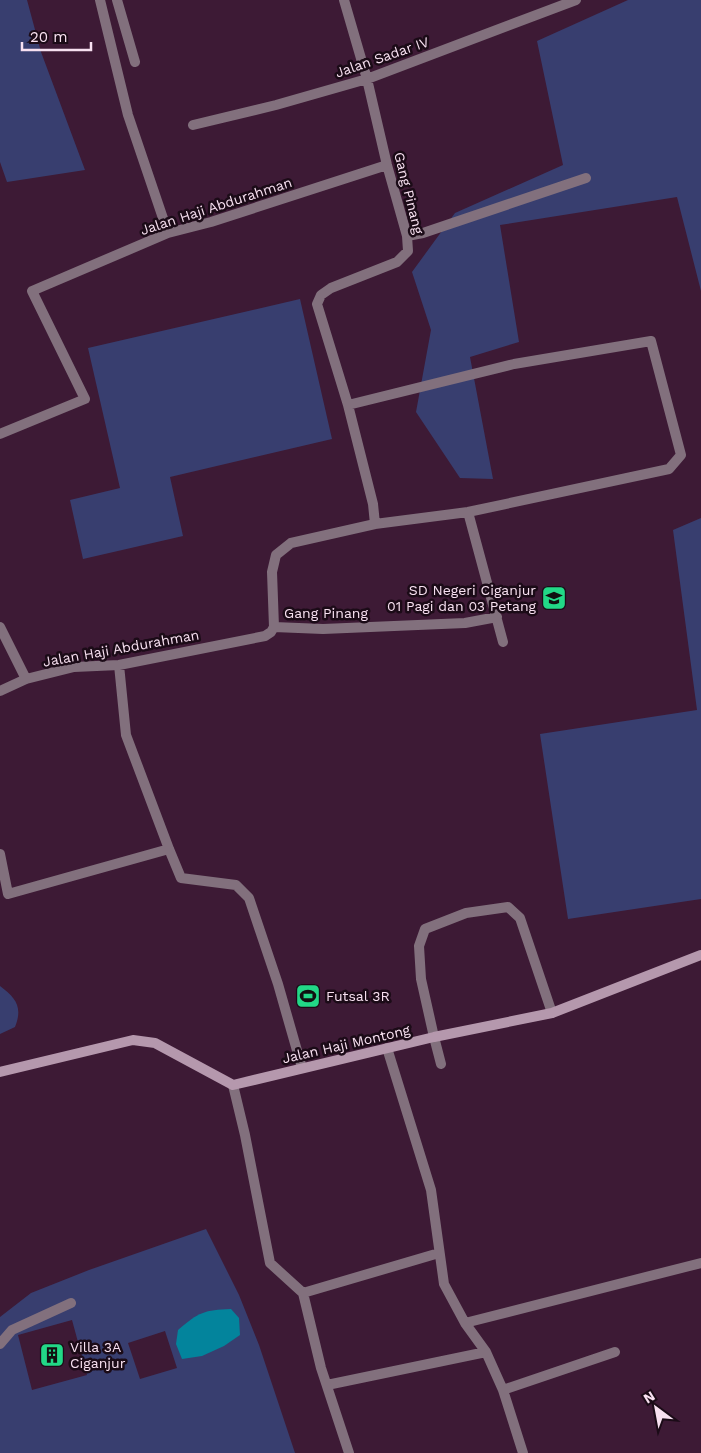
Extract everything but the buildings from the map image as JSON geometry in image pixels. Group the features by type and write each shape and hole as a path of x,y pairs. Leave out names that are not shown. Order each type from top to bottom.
{"street":[{"path":"100,0 128,115 168,233"},
{"path":"116,0 134,62"},
{"name":"Gang Pinang","path":"344,0 407,236 408,251 397,262 320,294 317,304 348,405 373,504 375,524 291,543 276,555 272,572 274,627 323,629 465,623 497,618"},
{"name":"Jalan Sadar IV","path":"193,125 276,105 366,79 571,1"},
{"name":"Jalan Haji Abdurahman","path":"0,434 85,399 32,290 168,233 210,222 387,165"},
{"path":"407,236 586,178"},
{"path":"348,405 514,364 651,341 681,455 669,469 468,512 375,524"},
{"path":"468,512 503,642"},
{"name":"Jalan Haji Abdurahman","path":"0,628 26,679 74,667 119,665 265,636 274,627"},
{"path":"119,665 126,734 169,849 182,878 236,885 249,898 278,984 302,1068"},
{"path":"0,691 26,679"},
{"path":"0,854 8,894 169,849"},
{"path":"441,1064 421,979 419,946 426,929 466,913 508,908 520,918 552,1013"},
{"name":"Jalan Haji Montong","path":"233,1084 434,1037 552,1013 701,955"},
{"path":"0,1072 133,1040 155,1043 233,1084 270,1263 303,1293 321,1368 349,1453"},
{"path":"387,1048 431,1190 444,1284 465,1324 486,1352 503,1390 523,1453"},
{"path":"303,1293 439,1253"},
{"path":"465,1324 701,1263"},
{"path":"0,1344 12,1330 71,1303"},
{"path":"327,1385 486,1352"},
{"path":"503,1390 615,1352"}],"shaded area":[{"path":"0,0 27,0 41,52 85,170 7,182 0,162"},
{"path":"628,0 701,0 701,291 677,197 500,225 519,342 470,357 493,479 460,478 416,412 431,330 412,272 455,213 563,165 537,41"},
{"path":"300,299 332,439 170,477 183,536 83,559 70,500 120,488 88,348"},
{"path":"701,518 701,899 568,919 540,734 697,710 673,530"},
{"path":"0,986 14,999 18,1008 18,1014 15,1027 0,1034"},
{"path":"206,1229 239,1295 259,1345 295,1453 0,1453 0,1317 31,1293 89,1270","holes":["72,1320 87,1375 32,1390 18,1335","165,1331 177,1368 140,1379 128,1343"]},
{"path":"231,1309 239,1318 240,1335 224,1346 202,1356 182,1359 176,1344 178,1330 202,1313"}],"place":[{"name":"SD Negeri Ciganjur 01 Pagi dan 03 Petang","path":"554,598"},
{"name":"Futsal 3R","path":"308,996"},
{"name":"Villa 3A Ciganjur","path":"52,1355"}]}
